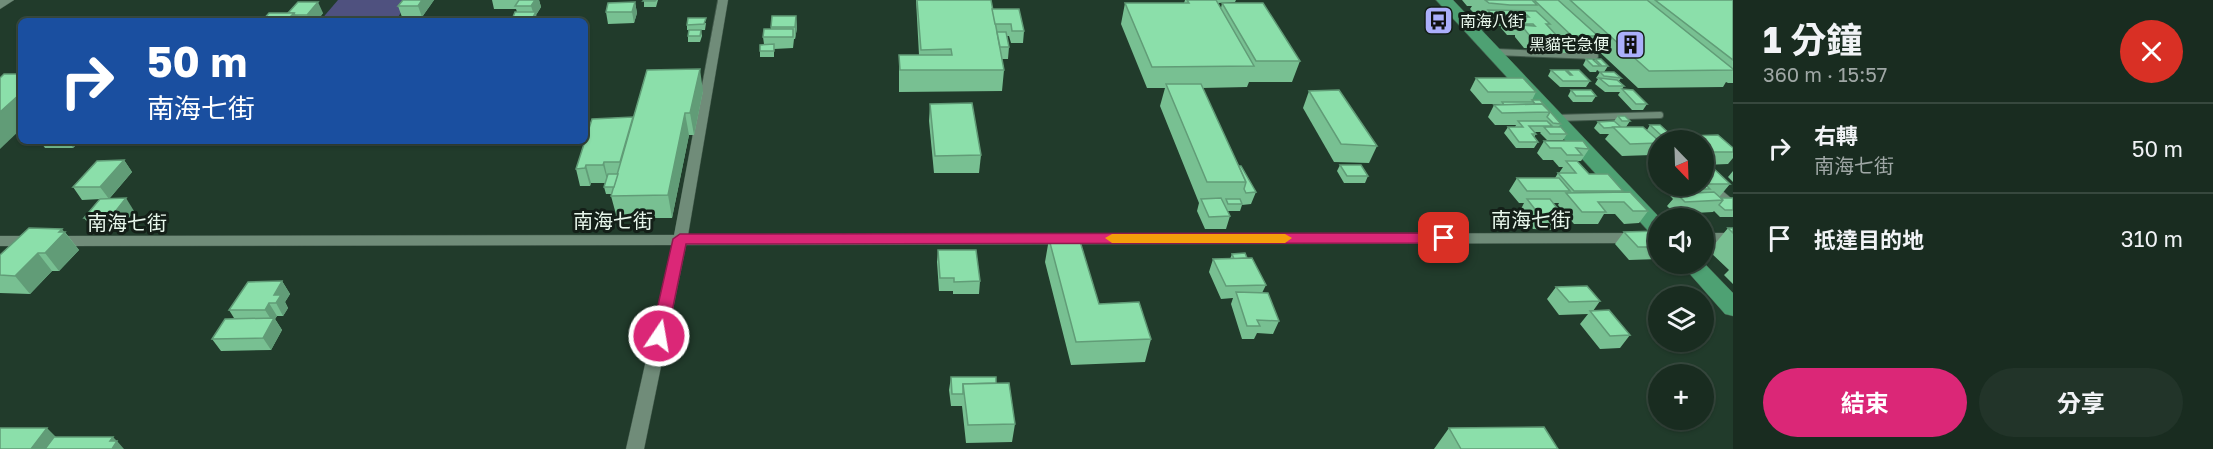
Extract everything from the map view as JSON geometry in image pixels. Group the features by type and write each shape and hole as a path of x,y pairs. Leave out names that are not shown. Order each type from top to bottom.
{"main road":[{"path":"0,5 7,0"},
{"path":"1444,0 1648,218"},
{"path":"1701,274 1733,308"}],"street":[{"path":"635,449 680,239 723,0"},
{"name":"南海七街","path":"0,242 1648,238"},
{"path":"1714,238 1733,238"}],"lane":[{"path":"1491,52 1595,56 1587,48"},
{"path":"1553,118 1660,115"},
{"path":"1714,188 1733,205"}],"shaded area":[{"path":"338,0 408,0 398,18 323,18"}],"building":[{"path":"403,0 422,0 418,6 398,6"},
{"path":"519,0 535,0 531,6 515,6"},
{"path":"917,0 991,0 1004,70 900,70 899,55 952,55 951,49 921,50"},
{"path":"1187,0 1216,0 1254,66 1152,67 1125,3 1189,3"},
{"path":"1485,0 1532,0 1537,5 1489,3"},
{"path":"1534,0 1558,0 1598,36 1572,36"},
{"path":"1570,0 1647,0 1733,70 1649,71"},
{"path":"1655,0 1733,0 1733,60"},
{"path":"298,2 318,2 307,15 288,13"},
{"path":"635,2 632,12 606,12 608,3"},
{"path":"1222,3 1263,3 1300,61 1256,61"},
{"path":"992,9 1019,9 1024,31 1012,31 1011,24 995,24"},
{"path":"1488,10 1536,11 1550,24 1546,24 1558,37 1530,36 1521,25 1535,26 1533,24 1513,24 1506,17 1529,17 1527,15 1492,15"},
{"path":"515,12 536,12 533,17 513,17"},
{"path":"269,13 294,13 291,16 297,16 295,18 265,18"},
{"path":"772,16 796,16 795,27 771,27"},
{"path":"688,18 706,18 704,24 687,25"},
{"path":"764,29 793,29 793,37 763,37"},
{"path":"689,30 701,30 700,36 688,36"},
{"path":"997,32 1006,32 1009,47 1000,47"},
{"path":"774,44 774,51 760,51 760,45"},
{"path":"1586,59 1592,59 1600,66 1593,66"},
{"path":"1595,59 1601,59 1608,66 1602,66"},
{"path":"700,69 690,113 685,113 668,195 611,196 647,70"},
{"path":"1551,70 1565,70 1572,75 1567,70 1579,70 1590,81 1563,81"},
{"path":"1600,72 1614,72 1621,78 1604,76"},
{"path":"4,74 18,74 18,96 0,112 0,78"},
{"path":"1476,78 1523,78 1536,92 1488,92"},
{"path":"1599,78 1617,80 1624,86 1609,86"},
{"path":"1166,84 1201,84 1246,182 1207,182"},
{"path":"1622,89 1633,90 1647,104 1636,104"},
{"path":"1339,90 1377,146 1341,144 1309,91"},
{"path":"1571,90 1591,90 1596,96 1576,96"},
{"path":"1532,100 1540,100 1561,124 1553,123 1547,117 1550,112 1542,104 1535,104"},
{"path":"1502,102 1533,102 1535,104 1504,105"},
{"path":"972,103 981,155 935,156 930,104"},
{"path":"1542,104 1550,112 1502,113 1494,105"},
{"path":"1618,116 1625,116 1630,121 1622,121"},
{"path":"633,117 620,162 604,162 603,165 586,165 585,168 576,169 584,144 588,144 588,132 592,119"},
{"path":"1518,121 1547,121 1552,126 1529,126 1536,134 1532,134 1538,142 1519,142 1508,127 1523,127"},
{"path":"1614,121 1621,127 1604,128 1598,122"},
{"path":"1650,125 1660,125 1665,130 1655,130"},
{"path":"1544,127 1561,127 1567,134 1550,134"},
{"path":"1613,127 1643,127 1648,131 1648,143 1630,144"},
{"path":"1714,135 1718,135 1733,148 1733,152 1714,152"},
{"path":"1544,141 1583,141 1589,149 1576,148 1582,155 1567,155 1561,148 1550,148"},
{"path":"124,160 100,187 73,187 97,161"},
{"path":"1566,161 1577,161 1589,174 1608,174 1623,191 1574,191 1558,173 1576,173"},
{"path":"1340,165 1361,165 1368,176 1347,176"},
{"path":"1239,166 1256,192 1246,193 1244,189 1246,182"},
{"path":"1714,169 1730,184 1714,184"},
{"path":"608,174 618,174 614,187 604,187"},
{"path":"1517,178 1559,178 1570,191 1527,191"},
{"path":"1630,192 1648,211 1633,211 1624,202 1598,202 1606,212 1582,212 1566,193"},
{"path":"1714,192 1723,200 1685,202 1679,196 1714,196"},
{"path":"126,198 111,217 84,218 100,199"},
{"path":"1221,198 1230,216 1209,217 1201,199"},
{"path":"1721,198 1733,198 1733,210 1725,210 1719,205 1723,200"},
{"path":"1226,199 1240,199 1242,204 1228,204"},
{"path":"1527,199 1550,199 1564,217 1541,217"},
{"path":"29,228 62,229 59,232 65,232 45,253 38,253 15,276 0,275 0,255"},
{"path":"1648,231 1648,247 1638,247 1624,232"},
{"path":"1079,238 1099,304 1139,302 1151,339 1076,342 1049,239"},
{"path":"938,250 976,250 980,281 954,282 954,278 940,278"},
{"path":"1245,253 1247,258 1234,259 1232,254"},
{"path":"1252,258 1266,285 1226,286 1213,259"},
{"path":"282,281 274,295 281,295 276,303 269,303 265,310 229,310 248,282"},
{"path":"1587,286 1600,301 1569,302 1556,287"},
{"path":"1236,292 1268,293 1279,321 1257,320 1260,326 1247,326"},
{"path":"1609,310 1630,335 1610,336 1590,311"},
{"path":"274,318 263,338 212,339 225,319"},
{"path":"951,377 996,377 996,383 963,384 963,394 952,394"},
{"path":"1009,383 1015,424 968,425 963,384"},
{"path":"1544,427 1558,449 1461,449 1449,428"},
{"path":"0,428 47,428 31,449 0,449"},
{"path":"54,437 113,437 110,441 117,441 112,449 45,449"}],"slow traffic":[{"path":"1112,238 1285,238"}],"place":[{"name":"南海八街","path":"1439,21"},
{"name":"黑貓宅急便","path":"1630,44"}],"route":[{"path":"659,336 680,239 1444,238"}]}
